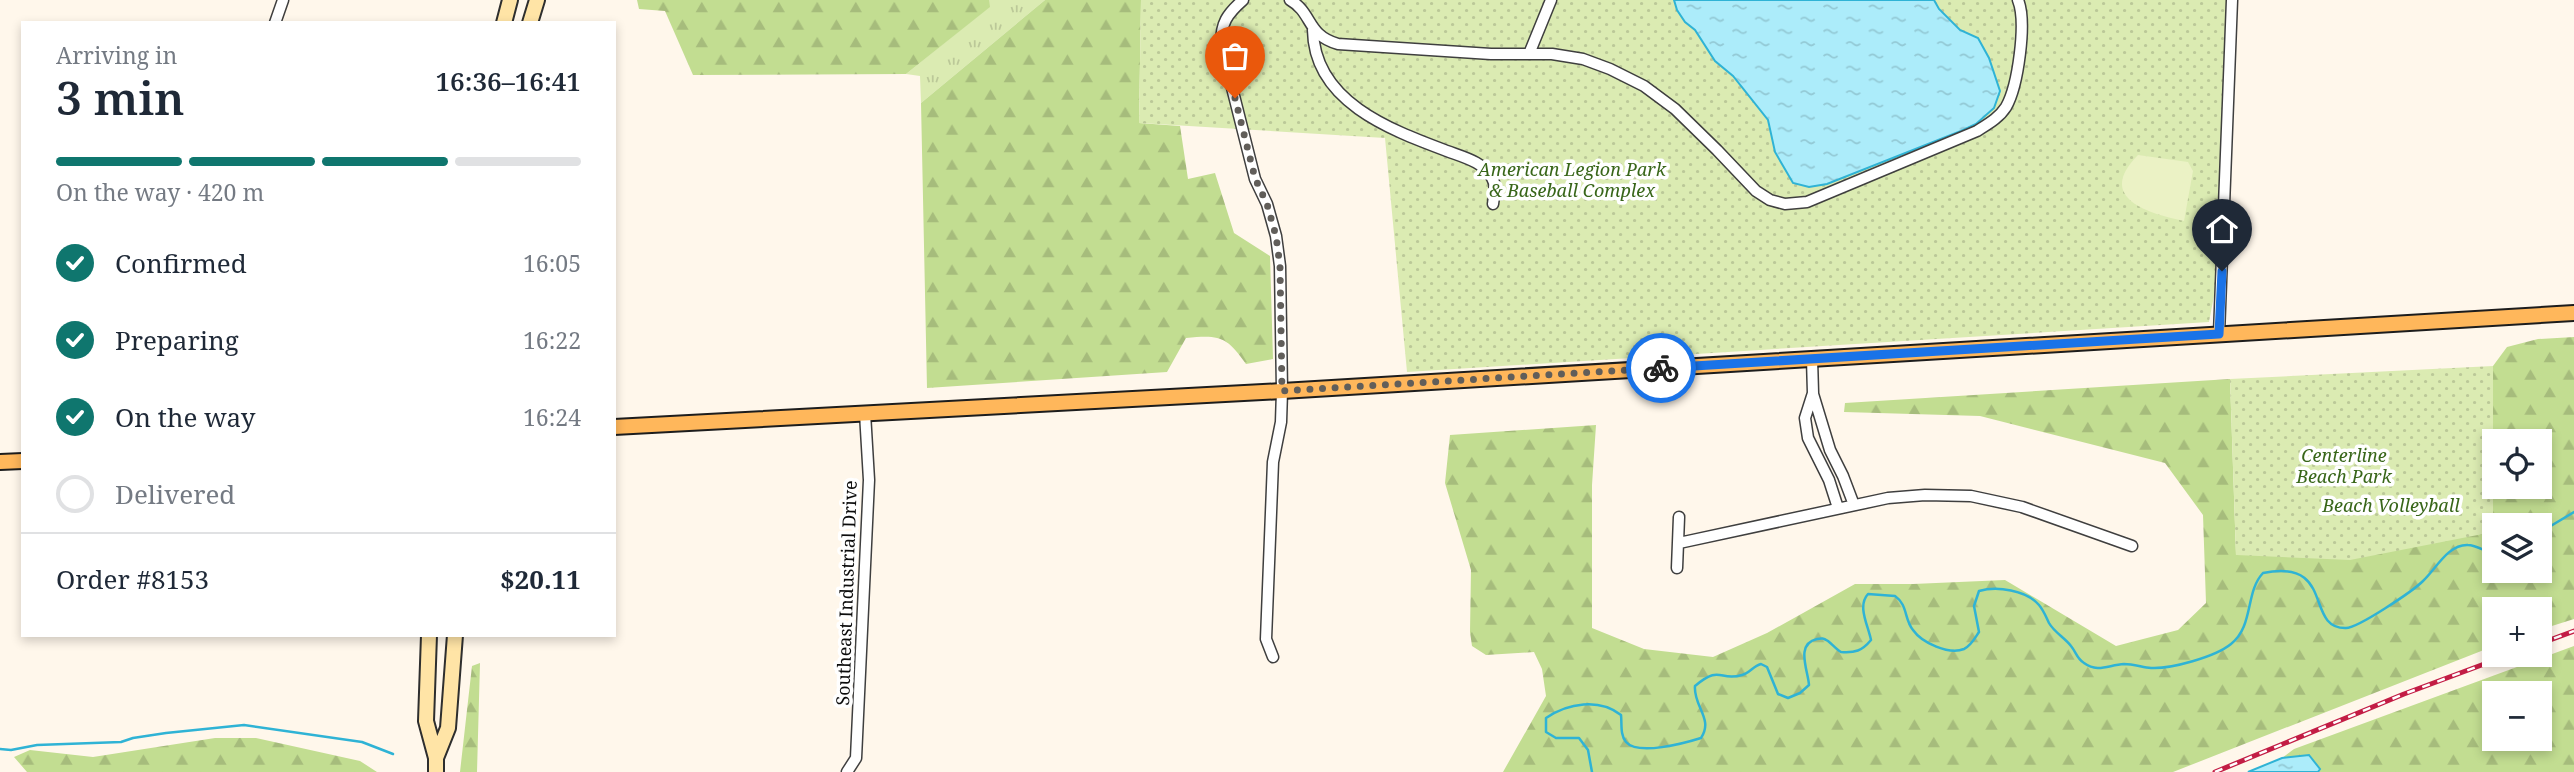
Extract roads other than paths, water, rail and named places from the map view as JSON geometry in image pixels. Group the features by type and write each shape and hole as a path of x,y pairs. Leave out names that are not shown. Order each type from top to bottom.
{"main road":[{"path":"505,21 510,0"},
{"path":"531,21 537,0"},
{"path":"616,427 1282,391 2574,313"},
{"path":"0,462 21,461"},
{"path":"429,637 426,721 436,765"},
{"path":"436,765 447,728 455,637"}],"street":[{"path":"276,21 283,0"},
{"path":"1242,0 1228,12 1221,27 1221,44 1255,178 1267,204 1276,236 1280,266 1281,422 1273,463 1266,639 1273,657"},
{"path":"1290,0 1298,4 1313,30 1319,60 1339,94 1377,122 1476,162 1494,180 1493,204"},
{"path":"1529,54 1551,0"},
{"path":"1313,30 1327,41 1361,46 1491,54 1552,54 1583,59 1610,68 1644,86 1675,109 1756,191 1770,200 1785,204 1807,202 1977,131 1995,120 2006,107 2016,76 2022,28 2022,9 2018,0"},
{"path":"2219,334 2232,3"},
{"path":"1812,359 1813,393 1830,450 1854,505"},
{"path":"1813,393 1805,418 1808,438 1829,480 1838,508"},
{"name":"Southeast Industrial Drive","path":"848,772 856,758 869,480 865,413"},
{"path":"1679,543 1888,498 1924,495 1971,496 2022,507 2132,545"},
{"path":"1677,568 1679,517"}],"water":[{"path":"1674,0 1934,0 1939,9 1960,30 1978,38 1989,58 2000,91 1994,108 1976,124 1961,131 1827,184 1809,187 1793,183 1775,152 1768,120 1733,76 1715,61 1695,30 1685,22"},
{"path":"2309,755 2320,769 2318,772 2248,772 2282,758"}],"waterway":[{"path":"2552,525 2574,512"},
{"path":"1592,772 1588,750 1579,738 1556,738 1546,732 1546,718 1574,706 1603,706 1621,715 1623,736 1632,746 1662,747 1701,738 1705,725 1695,686 1710,676 1734,677 1761,664 1767,667 1778,694 1788,698 1800,693 1809,685 1804,658 1806,646 1810,642 1824,639 1841,652 1850,652 1861,649 1871,640 1863,610 1868,594 1895,596 1902,604 1910,626 1917,635 1936,647 1958,650 1969,646 1979,632 1974,606 1979,591 2011,590 2027,596 2039,605 2051,626 2069,643 2080,660 2089,666 2099,668 2124,664 2160,668 2204,658 2231,644 2243,628 2257,581 2263,573 2286,571 2301,575 2310,584 2326,618 2333,625 2346,628 2373,616 2408,593 2454,549 2471,545 2482,549"},
{"path":"0,749 121,742 166,733 244,725 362,742 393,754"}],"railway":[{"path":"2552,639 2574,631"},
{"path":"2215,772 2482,665"}],"park label":[{"name":"American Legion Park & Baseball Complex","path":"1572,180"},
{"name":"Centerline Beach Park","path":"2344,466"},
{"name":"Beach Volleyball","path":"2391,506"}]}
